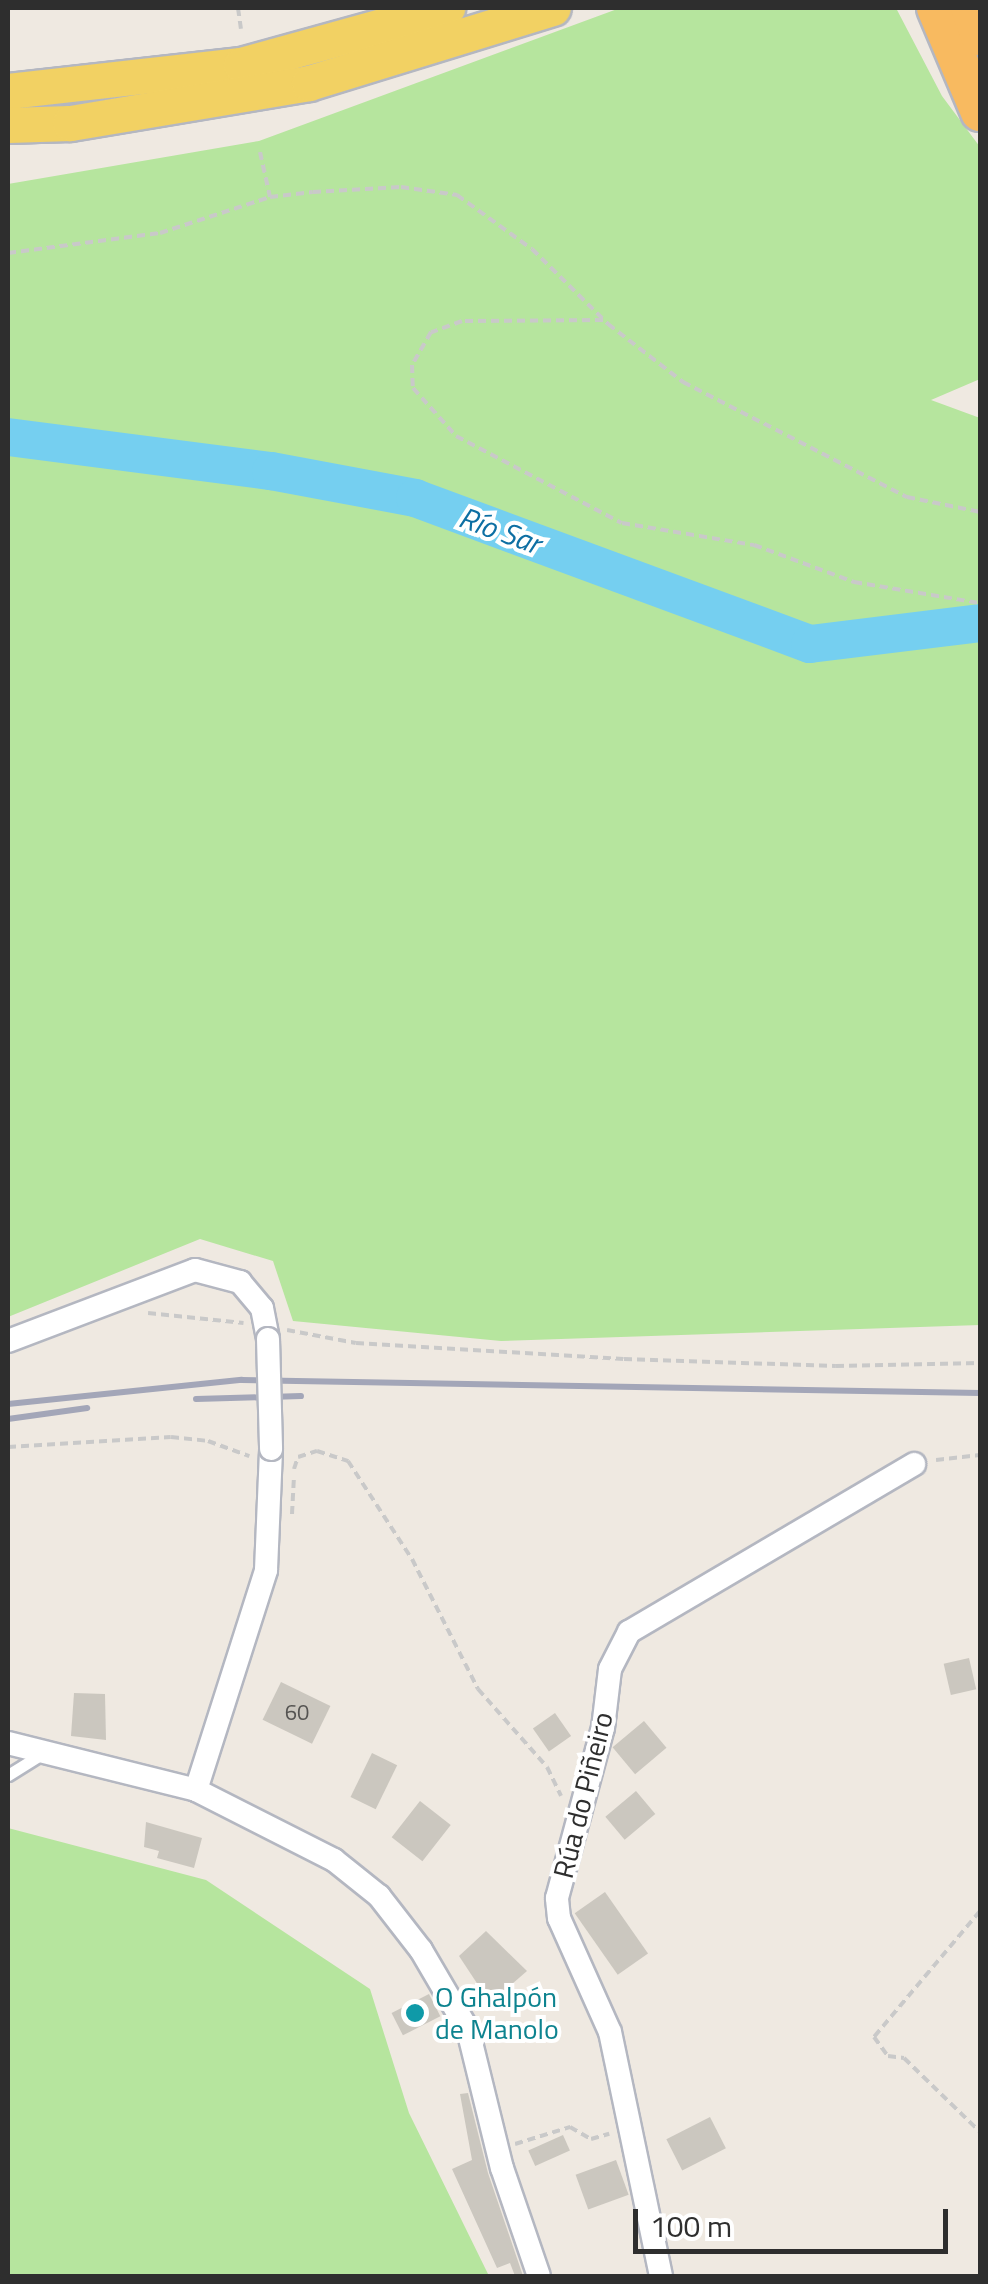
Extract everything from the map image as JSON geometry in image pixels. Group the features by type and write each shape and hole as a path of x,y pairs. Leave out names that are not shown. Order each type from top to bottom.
{"highway":[{"path":"916,8 968,48"},
{"path":"936,8 968,48"},
{"path":"970,8 968,48 980,112"}],"main road":[{"path":"8,87 44,89 242,65 447,8"},
{"path":"8,133 310,84 553,8"},
{"path":"8,124 70,123"}],"street":[{"path":"8,1341 195,1270 240,1282 262,1308 267,1334 271,1458 266,1570 196,1790"},
{"name":"Rúa do Piñeiro","path":"660,2276 610,2032 559,1918 574,1828 603,1728 610,1669 629,1632 914,1464"},
{"path":"8,1743 196,1790 334,1860 397,1914 468,2030 498,2149 539,2276"}],"lane":[{"path":"8,1775 46,1751"}],"path":[{"path":"238,8 242,29"},
{"path":"260,152 270,198"},
{"path":"8,253 160,233 270,198 401,187 458,195 532,250 650,360 731,409 907,496 980,512"},
{"path":"604,320 462,321 432,332 412,365 414,388 456,436 622,523 754,545 854,582 980,603"},
{"path":"142,1314 267,1334 356,1343 836,1366 980,1362"},
{"path":"8,1448 171,1437 208,1440 271,1458"},
{"path":"291,1520 298,1457 316,1451 348,1461 412,1559 478,1689 546,1767 574,1828"},
{"path":"914,1464 980,1455"},
{"path":"980,1910 874,2037 888,2056 904,2058 980,2132"},
{"path":"498,2149 570,2127 591,2139 609,2134 634,2147"}],"green space":[{"path":"620,8 896,8 942,96 980,147 980,379 931,400 980,418 980,1325 501,1341 293,1321 273,1261 200,1239 8,1317 8,184 259,141"},
{"path":"8,1828 206,1880 370,1989 409,2113 489,2276 8,2276"}],"building":[{"path":"969,1658 976,1689 951,1695 944,1664"},
{"path":"281,1682 330,1706 312,1744 263,1720"},
{"path":"74,1693 105,1694 106,1740 71,1736"},
{"path":"555,1713 571,1736 549,1751 533,1728"},
{"path":"644,1721 666,1748 635,1774 613,1747"},
{"path":"372,1753 397,1765 376,1809 351,1797"},
{"path":"636,1791 655,1814 625,1840 605,1817"},
{"path":"420,1801 451,1825 422,1861 392,1837"},
{"path":"146,1822 202,1838 194,1868 157,1858 159,1851 144,1847"},
{"path":"605,1892 648,1953 618,1975 575,1913"},
{"path":"486,1931 527,1971 490,2003 459,1956"},
{"name":"O Ghalpón de Manolo","path":"429,1994 440,2016 403,2035 392,2013"},
{"path":"468,2093 488,2173 523,2276 515,2276 510,2263 497,2268 452,2169 472,2160 460,2094"},
{"path":"710,2117 726,2148 682,2170 666,2139"},
{"path":"563,2135 570,2151 535,2166 528,2150"},
{"path":"616,2160 629,2195 588,2209 576,2175"}],"waterway":[{"name":"Río Sar","path":"8,437 271,471 415,498 810,644 980,623"}],"railway":[{"path":"8,1404 242,1380 980,1393"},
{"path":"196,1399 301,1396"},
{"path":"8,1419 87,1408"}],"place":[{"name":"O Ghalpón de Manolo","path":"415,2013"}]}
